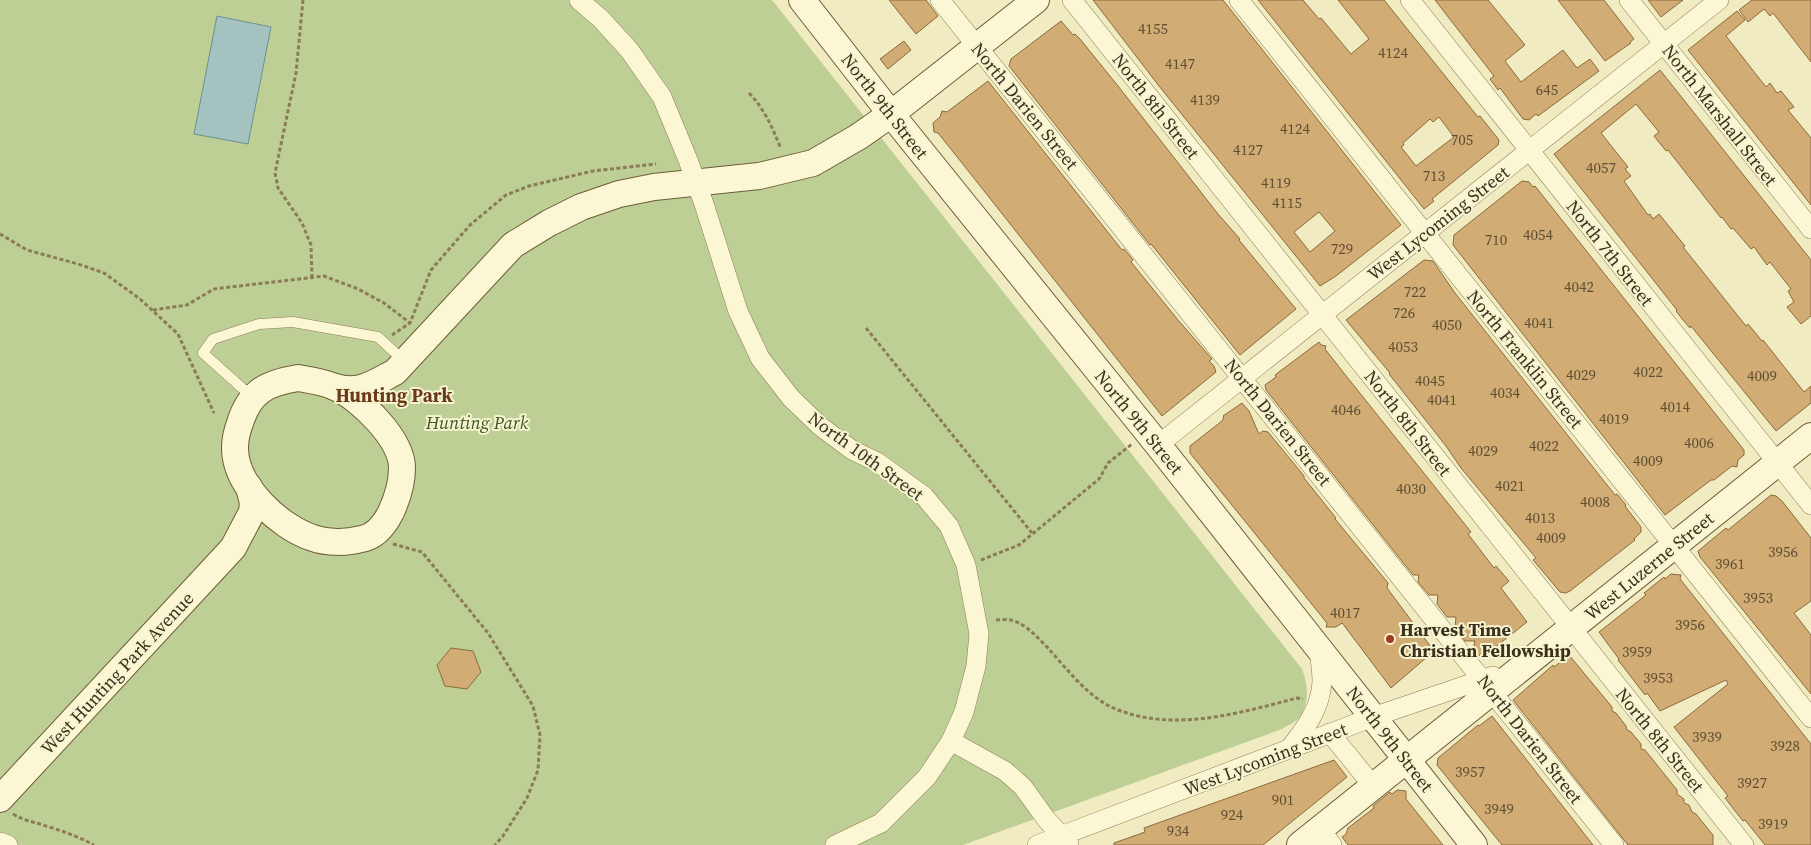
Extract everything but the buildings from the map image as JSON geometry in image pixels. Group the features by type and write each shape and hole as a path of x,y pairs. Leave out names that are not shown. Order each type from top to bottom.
{"main road":[{"name":"North 9th Street","path":"802,0 1146,444 1319,650 1474,845"},
{"name":"West Hunting Park Avenue","path":"335,387 379,422 398,451 402,467 401,482 389,516 377,532 363,539 347,541 313,538 295,530 280,521 266,508 249,487 238,465 235,449 237,430 243,411 252,397 278,381 298,378 316,381 347,390 370,385 400,367 513,245 582,207 619,194 654,187 759,176 813,163 858,137 891,114 1036,0"},
{"name":"West Hunting Park Avenue","path":"389,436 382,412 384,399 400,367"},
{"name":"West Luzerne Street","path":"1317,840 1373,786 1406,760 1488,685 1523,667 1811,436"},
{"name":"West Hunting Park Avenue","path":"3,804 233,548 252,512 253,503 249,487"},
{"name":"West Hunting Park Avenue","path":"233,548 268,527 278,526 295,530"}],"street":[{"name":"North 10th Street","path":"579,0 601,19 630,51 662,97 696,182 738,311 760,358 791,398 820,426 852,450 876,462 924,496 949,526 966,565 979,634 976,666 964,712 951,741 927,777 881,822 835,845"},
{"name":"North Darien Street","path":"940,0 1614,845"},
{"name":"North 8th Street","path":"1072,0 1744,845"},
{"name":"North Franklin Street","path":"1239,0 1811,718"},
{"name":"North 7th Street","path":"1410,0 1811,505"},
{"name":"North Marshall Street","path":"1629,0 1811,229"},
{"name":"West Lycoming Street","path":"1146,444 1242,378 1719,0"},
{"path":"1290,749 1310,723 1319,703 1322,681 1319,650"},
{"name":"West Lycoming Street","path":"1037,845 1066,840 1373,717 1488,685"},
{"path":"1330,734 1373,786"},
{"path":"951,741 1005,771 1023,787 1046,819 1066,840"},
{"path":"0,842 8,845"}],"lane":[{"path":"252,397 204,353 213,339 259,324 293,322 378,337 400,367"}],"path":[{"path":"303,0 296,73 275,173 278,188 302,223 311,245 312,277"},
{"path":"750,93 762,107 772,126 780,149"},
{"path":"0,234 28,250 104,273 140,299 178,334 214,413"},
{"path":"152,310 187,305 214,289 324,276 358,289 384,303 410,323"},
{"path":"866,328 1032,533"},
{"path":"978,561 1018,545 1099,479 1108,463 1146,444"},
{"path":"391,544 422,552 488,633 533,706 540,735 538,770 527,798 503,836 495,845"},
{"path":"996,620 1011,620 1030,629 1087,690 1117,709 1150,718 1190,720 1237,713 1297,698 1309,700"},
{"path":"3,804 22,820 63,832 94,845"}],"green space":[{"name":"Hunting Park","path":"0,0 772,0 1302,669 1306,681 1307,694 1303,712 1299,718 1282,729 963,845 0,845"}],"water":[{"path":"217,16 271,27 248,144 194,134"}],"place":[{"name":"Harvest Time Christian Fellowship","path":"1390,639"}],"district":[{"name":"Hunting Park","path":"394,395"}]}
